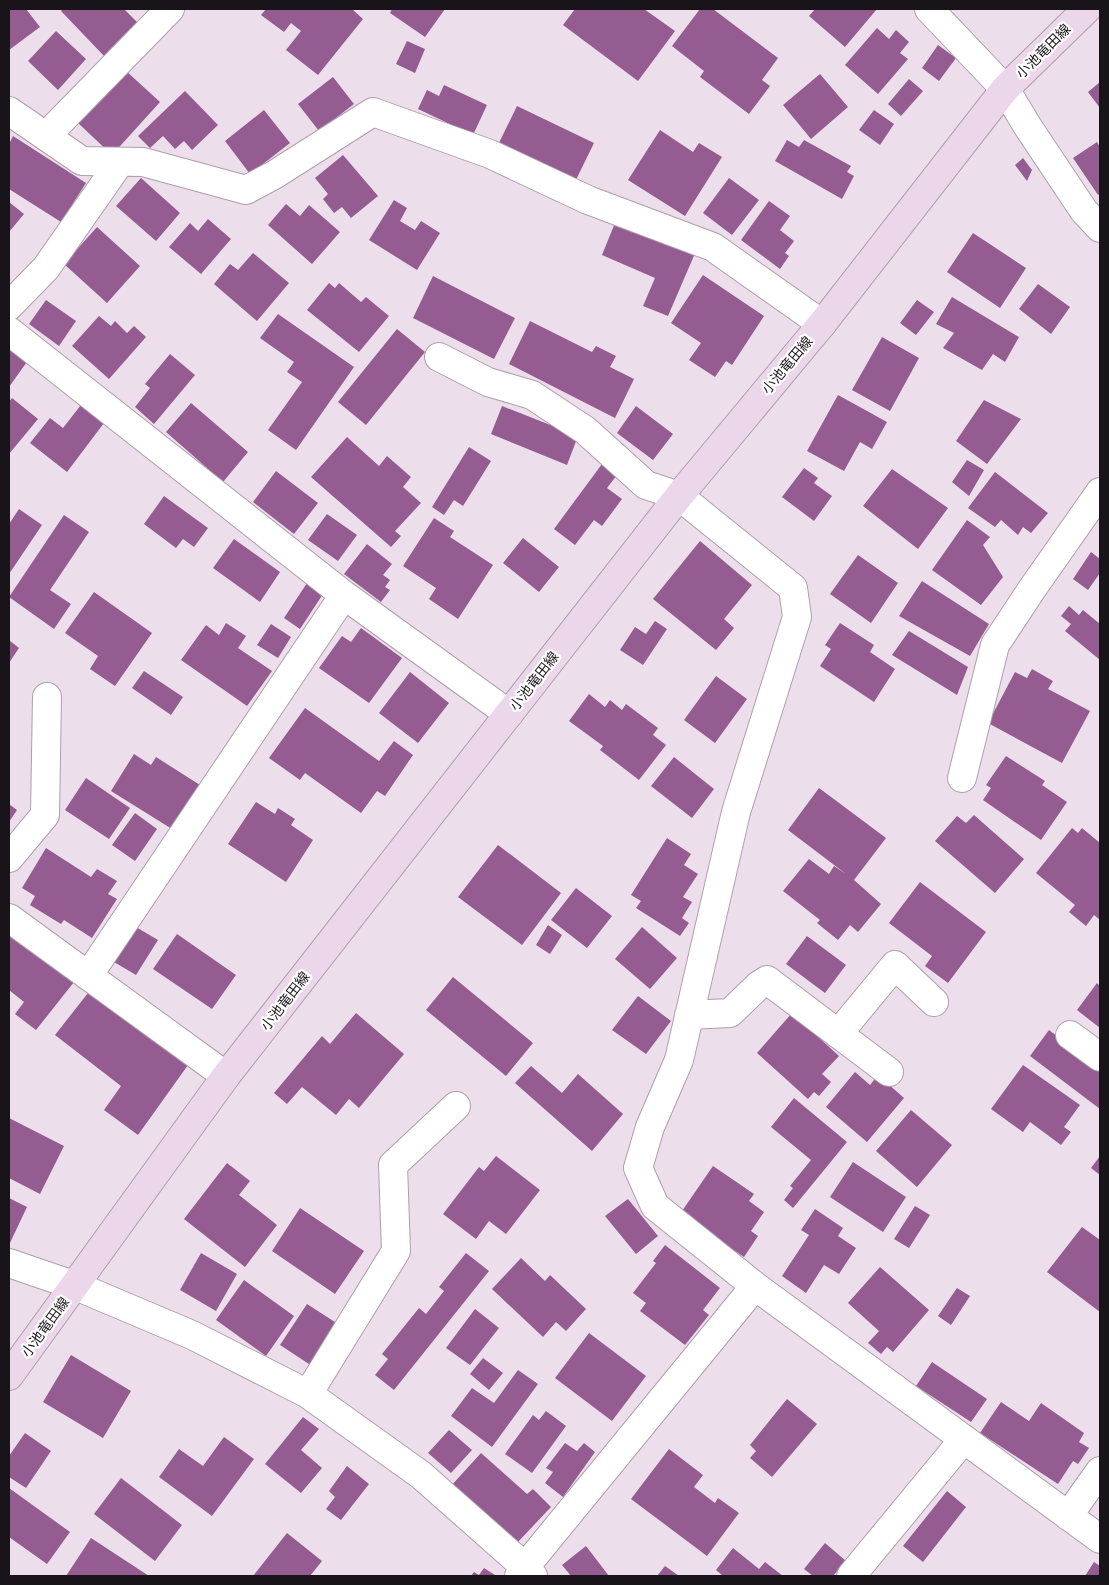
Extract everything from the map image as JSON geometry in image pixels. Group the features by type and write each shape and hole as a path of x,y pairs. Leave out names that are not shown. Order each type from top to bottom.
{"main road":[{"name":"小池竜田線","path":"9,1376 76,1286 226,1076 679,496 822,324 1004,90 1087,9"}],"street":[{"path":"929,9 1004,90 1084,211 1100,228"},
{"path":"46,136 165,10"},
{"path":"9,111 82,161 143,162 246,190 274,175 373,112 490,154 588,200 713,247 822,324"},
{"path":"9,306 46,268 120,162"},
{"path":"9,331 344,595 509,714"},
{"path":"439,357 488,382 532,395 585,430 646,485 679,496 793,588 797,616 736,812 679,1060 650,1126 638,1168 655,1206 755,1286 1100,1539"},
{"path":"962,778 995,645 1100,492"},
{"path":"88,976 344,595"},
{"path":"9,858 45,816 47,697"},
{"path":"9,918 226,1076"},
{"path":"838,1034 895,965 934,1002"},
{"path":"689,1015 730,1013 759,985 767,980 889,1072"},
{"path":"1070,1035 1100,1057"},
{"path":"308,1394 396,1251 393,1165 456,1106"},
{"path":"9,1264 76,1286 192,1335 308,1394 421,1475 526,1573 755,1286"},
{"path":"851,1576 964,1439"},
{"path":"1068,1516 1100,1471"}],"building":[{"path":"9,9 26,9 40,27 9,50"},
{"path":"63,9 124,9 138,23 105,57 61,11"},
{"path":"266,9 352,9 363,19 318,75 286,50 301,31 291,23 284,32 261,15"},
{"path":"392,9 445,9 425,37 390,13"},
{"path":"575,9 644,9 675,31 638,81 563,25"},
{"path":"700,9 713,9 778,58 762,80 770,86 749,114 700,77 704,71 672,46"},
{"path":"815,9 877,9 845,47 809,16"},
{"path":"877,28 889,39 896,30 909,42 900,53 908,59 878,94 845,65"},
{"path":"56,31 86,59 58,90 28,61"},
{"path":"407,41 425,49 415,73 396,64"},
{"path":"938,45 956,58 939,81 922,68"},
{"path":"125,70 160,102 112,155 77,122"},
{"path":"820,74 848,107 811,139 783,105"},
{"path":"333,77 354,104 319,131 298,104"},
{"path":"909,79 923,91 901,116 888,104"},
{"path":"1100,82 1100,108 1088,92"},
{"path":"444,85 487,105 473,135 418,109 427,90 439,96"},
{"path":"185,91 218,125 192,150 184,141 175,149 163,136 150,148 138,136"},
{"path":"517,106 594,143 572,188 495,151"},
{"path":"264,110 290,143 250,174 225,141"},
{"path":"874,110 894,124 880,145 859,130"},
{"path":"660,130 693,152 699,143 722,157 685,216 628,180"},
{"path":"13,136 86,183 61,222 9,189 9,144"},
{"path":"787,140 799,147 804,140 851,166 847,172 854,176 842,199 775,161"},
{"path":"1097,142 1100,147 1100,193 1098,195 1073,158"},
{"path":"343,155 378,196 351,218 342,207 334,213 323,199 328,194 315,178"},
{"path":"1023,158 1032,170 1027,181 1015,165"},
{"path":"141,178 180,213 156,241 116,206"},
{"path":"729,178 759,200 732,235 703,213"},
{"path":"394,200 407,208 400,221 415,230 421,221 440,233 417,270 369,240"},
{"path":"769,201 790,216 780,230 794,241 785,253 789,256 780,269 741,240"},
{"path":"9,202 24,214 9,232"},
{"path":"286,204 300,216 309,205 340,232 312,264 268,225"},
{"path":"617,218 696,251 668,316 643,306 655,278 602,255"},
{"path":"208,219 231,239 201,274 169,247 190,223 198,231"},
{"path":"97,227 140,266 107,303 64,264"},
{"path":"973,233 1026,268 1000,308 947,272"},
{"path":"253,253 289,283 257,321 214,284 230,264 238,270"},
{"path":"703,275 764,316 732,365 726,361 715,377 689,360 701,343 671,323"},
{"path":"433,276 515,318 494,359 413,318"},
{"path":"329,283 335,288 339,283 361,302 366,297 389,316 359,352 307,310"},
{"path":"1038,284 1070,307 1051,334 1019,309"},
{"path":"952,297 1019,337 1005,362 993,354 982,370 943,348 954,333 936,324"},
{"path":"46,300 76,321 59,346 29,324"},
{"path":"917,300 934,312 916,335 900,323"},
{"path":"278,314 354,367 296,450 268,430 302,382 287,372 294,362 260,338"},
{"path":"99,316 111,326 115,321 127,333 134,326 146,337 109,379 72,346"},
{"path":"530,321 592,352 596,346 616,356 610,367 634,379 615,418 509,364"},
{"path":"397,329 425,352 366,425 338,402"},
{"path":"882,337 919,358 890,411 852,390"},
{"path":"9,344 29,359 9,387"},
{"path":"170,354 195,375 154,424 135,407 150,388 145,384"},
{"path":"838,395 887,422 872,449 860,442 844,471 807,451"},
{"path":"12,398 38,419 9,454 9,402"},
{"path":"984,400 1021,419 987,464 956,441"},
{"path":"84,401 107,419 67,472 30,443 50,418 63,428"},
{"path":"191,403 248,452 223,482 166,432"},
{"path":"502,406 578,436 567,465 491,434"},
{"path":"636,406 673,434 653,460 617,433"},
{"path":"347,437 379,466 387,456 411,477 403,487 421,503 395,531 401,536 391,547 311,477"},
{"path":"469,447 491,461 463,506 454,500 444,515 432,507"},
{"path":"967,460 984,470 969,496 952,482"},
{"path":"602,464 617,475 607,488 622,499 602,526 594,520 575,545 554,529"},
{"path":"804,468 818,478 814,483 832,496 814,521 782,497"},
{"path":"892,469 948,508 918,549 863,506"},
{"path":"276,471 318,503 294,534 253,502"},
{"path":"995,472 1048,513 1031,533 1023,527 1018,535 1001,520 995,527 968,508"},
{"path":"164,496 208,528 194,547 183,539 176,548 144,524"},
{"path":"19,509 42,525 9,574 9,524"},
{"path":"327,514 357,535 338,561 308,540"},
{"path":"64,515 89,532 50,590 71,604 54,629 9,597"},
{"path":"434,518 454,531 450,537 493,565 458,619 429,599 436,588 403,566"},
{"path":"967,520 990,537 983,545 1003,577 981,605 932,570"},
{"path":"523,538 559,567 539,592 503,563"},
{"path":"234,539 280,572 260,602 213,568"},
{"path":"700,541 752,585 724,619 734,628 716,650 653,599"},
{"path":"367,544 392,564 383,575 390,580 385,587 390,590 381,602 344,574"},
{"path":"1091,552 1100,559 1100,573 1088,590 1073,579"},
{"path":"858,555 898,583 871,623 830,594"},
{"path":"922,581 989,624 970,656 899,616"},
{"path":"307,583 323,594 300,629 284,618"},
{"path":"94,592 152,633 115,686 90,669 98,656 65,633"},
{"path":"1069,606 1079,615 1083,610 1100,624 1100,660 1065,631 1071,624 1061,616"},
{"path":"655,621 667,629 643,665 620,650 635,627 646,634"},
{"path":"226,623 246,636 238,648 272,671 247,706 181,660 206,625 219,635"},
{"path":"840,623 874,645 870,652 895,669 874,702 820,666 831,649 825,645"},
{"path":"271,624 291,637 278,658 257,645"},
{"path":"361,628 402,658 369,703 319,668 342,636 351,642"},
{"path":"909,631 968,667 957,695 892,655"},
{"path":"9,640 19,648 9,663"},
{"path":"1032,669 1053,681 1048,689 1090,711 1062,763 988,723 1015,672 1027,678"},
{"path":"144,671 183,697 171,715 132,688"},
{"path":"410,672 449,703 418,743 379,713"},
{"path":"716,676 747,699 715,743 684,720"},
{"path":"589,694 605,707 610,700 622,710 626,704 658,728 653,735 666,745 639,780 600,750 603,746 569,721"},
{"path":"305,708 379,761 394,741 413,755 385,796 377,791 361,813 305,773 300,780 269,758"},
{"path":"134,754 151,765 156,757 200,785 172,829 111,791"},
{"path":"1006,756 1045,781 1042,785 1067,802 1041,840 983,800 991,788 986,785"},
{"path":"674,757 714,789 692,818 651,786"},
{"path":"86,778 130,808 109,839 65,810"},
{"path":"819,788 886,838 854,880 881,904 858,932 850,925 838,940 817,923 820,920 783,891 809,859 829,874 834,866 846,874 788,830"},
{"path":"256,802 275,814 278,808 295,819 291,825 313,840 286,882 228,844"},
{"path":"9,804 17,810 9,822"},
{"path":"135,813 157,829 135,861 112,845"},
{"path":"974,815 1024,859 995,893 935,841 957,816 966,823"},
{"path":"1072,828 1078,833 1082,828 1100,843 1100,920 1094,915 1086,926 1069,912 1075,905 1036,873"},
{"path":"667,838 691,854 684,865 698,874 683,897 692,902 682,918 689,923 680,936 636,908 641,901 631,895"},
{"path":"498,845 561,893 522,945 458,897"},
{"path":"46,848 91,877 97,869 117,881 108,894 117,899 92,938 64,920 61,924 30,905 35,896 22,888"},
{"path":"920,882 986,932 948,983 925,966 932,956 889,923"},
{"path":"576,888 612,916 587,948 551,920"},
{"path":"548,925 562,935 550,954 536,945"},
{"path":"136,927 158,940 136,975 114,962"},
{"path":"642,927 677,958 650,989 615,959"},
{"path":"10,933 74,982 36,1030 15,1014 24,1002 9,990"},
{"path":"177,934 236,975 212,1009 153,969"},
{"path":"807,936 846,965 825,993 786,964"},
{"path":"453,977 533,1043 506,1076 426,1010"},
{"path":"1097,983 1100,986 1100,1028 1077,1010"},
{"path":"88,993 188,1065 138,1135 104,1110 121,1086 55,1035"},
{"path":"638,996 671,1021 646,1054 612,1030"},
{"path":"356,1013 404,1054 359,1108 349,1099 336,1115 302,1087 287,1104 274,1093 322,1036 330,1044"},
{"path":"792,1013 839,1056 822,1074 831,1082 819,1096 814,1092 808,1099 757,1053"},
{"path":"1049,1030 1100,1069 1100,1109 1030,1056"},
{"path":"1023,1065 1080,1105 1064,1127 1071,1132 1061,1145 1030,1122 1023,1132 991,1109"},
{"path":"531,1066 562,1093 578,1074 623,1114 592,1151 515,1083"},
{"path":"855,1072 870,1085 878,1075 904,1098 867,1142 826,1107"},
{"path":"794,1098 847,1142 793,1208 784,1200 793,1188 790,1186 811,1160 771,1127"},
{"path":"911,1110 952,1145 917,1187 876,1151"},
{"path":"9,1118 64,1146 40,1194 9,1178"},
{"path":"496,1156 540,1190 506,1234 489,1221 476,1239 443,1214 479,1167 484,1171"},
{"path":"1100,1156 1100,1175 1091,1168"},
{"path":"853,1162 906,1197 883,1232 830,1197"},
{"path":"227,1163 250,1181 239,1195 277,1225 245,1267 184,1219"},
{"path":"713,1166 754,1194 749,1201 764,1212 751,1231 758,1236 744,1257 680,1214"},
{"path":"9,1198 27,1207 9,1245"},
{"path":"628,1199 658,1236 636,1254 605,1216"},
{"path":"915,1206 930,1215 909,1248 894,1239"},
{"path":"300,1208 364,1251 335,1294 272,1251"},
{"path":"815,1209 843,1228 838,1236 856,1248 839,1274 824,1265 806,1293 782,1276 809,1235 801,1230"},
{"path":"1082,1227 1100,1240 1100,1312 1047,1272"},
{"path":"665,1245 720,1288 703,1310 709,1315 685,1345 640,1311 646,1303 633,1293 656,1263 653,1261"},
{"path":"201,1253 237,1274 216,1311 180,1290"},
{"path":"466,1253 489,1271 394,1390 375,1375 388,1359 382,1354 419,1308 426,1314 444,1291 439,1287"},
{"path":"521,1258 545,1281 550,1275 586,1309 566,1331 556,1322 543,1337 492,1289"},
{"path":"880,1267 929,1310 893,1352 887,1347 881,1354 868,1343 879,1331 848,1303"},
{"path":"244,1280 294,1316 266,1356 216,1320"},
{"path":"957,1288 970,1296 951,1325 938,1316"},
{"path":"307,1304 338,1324 312,1366 280,1345"},
{"path":"475,1309 499,1328 470,1365 446,1348"},
{"path":"589,1333 646,1376 612,1421 555,1378"},
{"path":"71,1355 131,1391 103,1438 43,1402"},
{"path":"483,1358 503,1373 489,1390 470,1374"},
{"path":"932,1362 987,1399 971,1422 916,1386"},
{"path":"518,1370 538,1384 492,1447 451,1416 472,1388 494,1403"},
{"path":"787,1399 817,1424 772,1477 750,1458 756,1451 750,1445"},
{"path":"1001,1402 1029,1421 1041,1403 1084,1433 1079,1442 1089,1448 1078,1464 1073,1461 1058,1484 980,1433"},
{"path":"546,1411 566,1426 532,1473 505,1454 533,1415 539,1420"},
{"path":"303,1417 319,1429 301,1450 322,1468 301,1493 265,1464"},
{"path":"449,1430 472,1450 451,1473 428,1453"},
{"path":"25,1433 51,1451 26,1488 9,1477 9,1456"},
{"path":"224,1437 254,1459 212,1516 159,1477 179,1449 203,1466"},
{"path":"565,1443 577,1451 584,1443 595,1452 563,1497 545,1483 553,1472 546,1468"},
{"path":"669,1449 703,1475 694,1487 715,1503 718,1498 739,1513 707,1556 631,1499"},
{"path":"481,1453 527,1494 533,1489 551,1507 517,1543 450,1487"},
{"path":"347,1466 369,1484 341,1520 326,1509 335,1497 329,1491"},
{"path":"121,1478 182,1525 155,1561 94,1514"},
{"path":"9,1488 70,1532 47,1564 9,1537"},
{"path":"947,1491 966,1507 923,1562 903,1546"},
{"path":"287,1533 322,1561 310,1576 253,1576"},
{"path":"91,1538 149,1576 66,1576"},
{"path":"825,1543 846,1561 833,1576 813,1576 804,1569"},
{"path":"586,1546 609,1576 571,1576 562,1565"},
{"path":"733,1548 759,1569 765,1562 783,1576 723,1576 716,1570"},
{"path":"1094,1562 1100,1566 1100,1576 1085,1576"},
{"path":"665,1566 679,1576 657,1576"},
{"path":"484,1568 495,1575 471,1576 474,1572 479,1575"}]}
